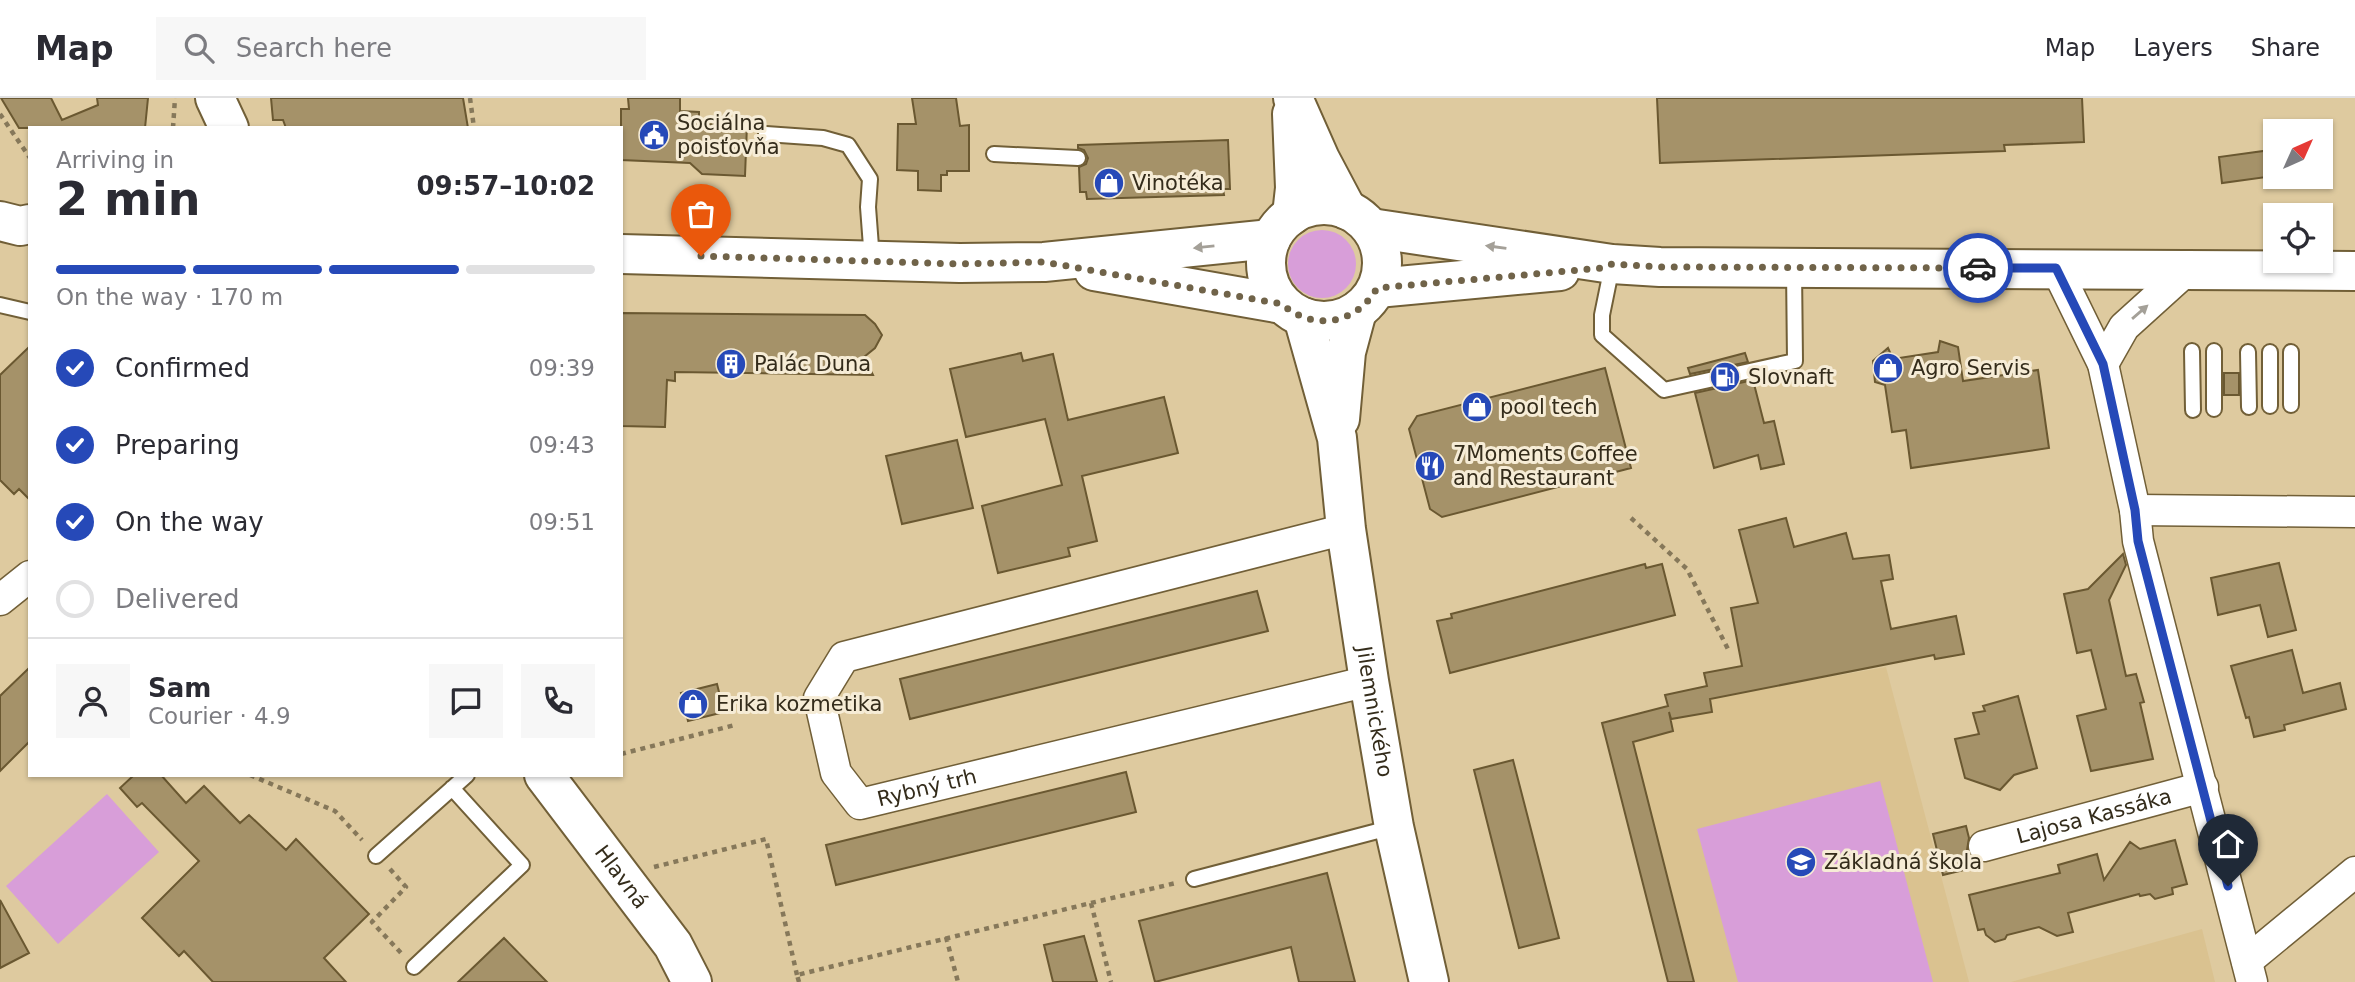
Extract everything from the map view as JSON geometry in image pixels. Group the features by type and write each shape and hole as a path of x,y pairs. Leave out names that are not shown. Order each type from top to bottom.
{"main road":[{"path":"201,126 209,98"},
{"path":"215,98 228,126"},
{"path":"1044,262 1293,311 1328,321 1343,319 1367,300 1382,273 1382,257 1378,242 1359,219 1320,159 1292,98"},
{"path":"1292,98 1295,188 1282,227 1266,258 1267,275 1273,290 1293,311"},
{"path":"623,254 960,264 1044,262 1282,227 1317,205 1332,206 1359,219 1612,264 1660,267 2355,271"},
{"path":"1367,300 1602,268 1612,264"},
{"name":"Jilemnického","path":"1337,438 1346,352 1367,300"},
{"name":"Jilemnického","path":"1293,311 1337,438 1346,529 1369,681 1394,827 1429,982"},
{"name":"Hlavná","path":"546,777 673,945 692,982"}],"street":[{"path":"2056,268 2103,364 2135,510 2138,541 2249,971 2355,872"},
{"path":"2103,364 2124,327 2187,270"},
{"path":"2135,510 2355,512"},
{"name":"Rybný trh","path":"1346,529 844,657 819,698 836,773 860,804 1369,681"},
{"path":"0,600 28,578"},
{"name":"Lajosa Kassáka","path":"1984,846 2203,787"}],"lane":[{"path":"766,134 823,138 848,145 870,179 872,260"},
{"path":"994,154 1078,158"},
{"path":"1612,264 1602,315 1602,335 1664,390 1795,361 1794,268"},
{"path":"0,305 28,312"},
{"path":"2193,351 2193,410"},
{"path":"2214,351 2214,409"},
{"path":"2248,352 2249,407"},
{"path":"2270,352 2270,406"},
{"path":"2291,352 2291,405"},
{"path":"376,856 465,777"},
{"path":"414,967 522,865 452,788"},
{"path":"1194,878 1394,827"}],"path":[{"path":"173,126 175,98"},
{"path":"470,98 474,126"},
{"path":"0,114 28,155"},
{"path":"1631,518 1687,569 1729,651"},
{"path":"623,753 735,725"},
{"path":"650,868 766,839 799,982"},
{"path":"797,975 1194,878"},
{"path":"1091,903 1111,982"},
{"path":"946,937 958,982"}],"shaded area":[{"path":"1322,230 1335,233 1346,240 1353,251 1356,264 1353,277 1346,288 1335,295 1322,298 1309,295 1298,288 1291,277 1288,264 1291,251 1298,240 1309,233"},
{"name":"Základná škola","path":"1886,667 1969,982 1695,982 1633,741 1672,731 1671,720 1712,712 1710,698"},
{"path":"1880,781 1933,982 1738,982 1697,829"},
{"path":"107,794 159,852 58,944 6,886"},
{"path":"2202,929 2215,982 2011,982"}],"building":[{"path":"1,98 51,98 62,120 98,105 97,98 148,98 145,126 19,128"},
{"path":"271,98 463,98 468,126 285,126 283,120 273,120"},
{"path":"628,98 680,98 680,111 699,112 699,124 747,125 745,176 702,174 690,163 623,160 621,109 629,109"},
{"path":"912,98 956,98 960,126 969,125 969,171 947,171 947,175 941,175 941,191 918,190 918,171 897,170 898,124 916,124"},
{"path":"1657,98 2082,98 2084,142 2004,145 2005,151 1660,163"},
{"path":"1228,140 1230,189 1223,189 1224,195 1087,199 1086,192 1080,192 1079,167 1086,164 1088,158 1078,145"},
{"path":"2263,151 2263,177 2222,183 2219,157"},
{"name":"Palác Duna","path":"623,313 865,315 882,335 875,348 864,357 873,375 675,372 675,381 667,380 665,427 623,426"},
{"path":"1940,341 1958,347 1963,381 2038,370 2049,448 1911,468 1906,430 1892,432 1885,385 1875,382 1873,361 1888,348 1893,359 1938,352"},
{"path":"28,348 28,498 19,489 14,494 0,480 0,375"},
{"path":"1021,353 1023,361 1053,354 1068,420 1164,397 1178,453 1082,476 1097,541 1068,548 1070,556 998,573 982,506 1062,485 1045,419 966,437 950,369"},
{"path":"1745,353 1748,362 1690,374 1688,368"},
{"path":"1605,368 1631,468 1442,517 1430,509 1409,429 1417,416"},
{"path":"2224,373 2239,373 2239,395 2224,395"},
{"path":"1753,380 1764,423 1774,421 1784,464 1761,469 1758,455 1714,468 1695,393"},
{"path":"957,440 973,508 902,524 886,456"},
{"path":"1786,518 1794,547 1846,533 1853,559 1889,555 1893,579 1881,581 1891,629 1956,616 1964,654 1935,659 1934,655 1710,699 1712,712 1671,719 1669,712 1673,731 1633,742 1694,982 1668,982 1602,723 1668,706 1665,695 1707,686 1704,673 1742,666 1731,608 1758,603 1739,530"},
{"path":"2123,554 2126,565 2109,600 2126,676 2136,674 2144,702 2140,703 2153,759 2091,771 2077,716 2106,709 2091,650 2077,653 2064,594 2088,589"},
{"path":"2279,563 2296,630 2268,637 2260,605 2218,615 2211,578"},
{"path":"1645,564 1646,568 1662,564 1675,615 1450,673 1437,621 1452,618 1451,614"},
{"path":"1257,591 1268,631 910,719 900,679"},
{"path":"2292,650 2303,693 2340,683 2346,709 2284,725 2285,730 2254,737 2231,666"},
{"path":"28,669 28,743 0,771 0,696"},
{"path":"717,684 724,712 688,721 681,693"},
{"path":"2018,696 2037,768 2014,775 2000,790 1965,778 1955,739 1979,734 1973,713 1985,711 1983,706"},
{"path":"1513,760 1559,938 1519,948 1474,770"},
{"path":"1126,772 1136,812 836,885 826,845"},
{"path":"132,777 163,777 186,803 204,786 240,823 249,815 286,850 296,839 369,914 324,958 346,982 213,982 184,951 179,956 142,918 199,861 142,803 137,807 120,788"},
{"path":"1966,826 1969,838 1967,850 1976,867 1943,875 1933,834"},
{"path":"2175,840 2187,884 2172,888 2173,894 2155,899 2150,894 2139,894 2068,913 2073,932 2057,936 2039,927 2007,935 2005,939 1995,942 1986,935 1984,929 1978,930 1969,895 2060,873 2058,865 2097,854 2104,880 2130,842 2140,849"},
{"path":"1327,873 1355,982 1299,982 1291,947 1155,982 1139,921"},
{"path":"0,900 29,953 0,968"},
{"path":"1084,936 1097,982 1053,982 1044,945"},
{"path":"504,938 547,982 458,982"}],"way so far":[{"path":"701,256 960,264 1044,262 1282,304 1303,317 1319,321 1343,319 1369,301 1377,288 1602,268 1612,264 1660,267 1978,268"}],"place":[{"name":"Sociálna poisťovňa","path":"654,135"},
{"name":"Vinotéka","path":"1109,183"},
{"name":"Palác Duna","path":"731,364"},
{"name":"Agro Servis","path":"1888,368"},
{"name":"Slovnaft","path":"1725,377"},
{"name":"pool tech","path":"1477,407"},
{"name":"7Moments Coffee and Restaurant","path":"1430,466"},
{"name":"Erika kozmetika","path":"693,704"},
{"name":"Základná škola","path":"1801,862"}],"route":[{"path":"1978,268 2056,268 2103,364 2135,510 2138,541 2228,886"}]}
